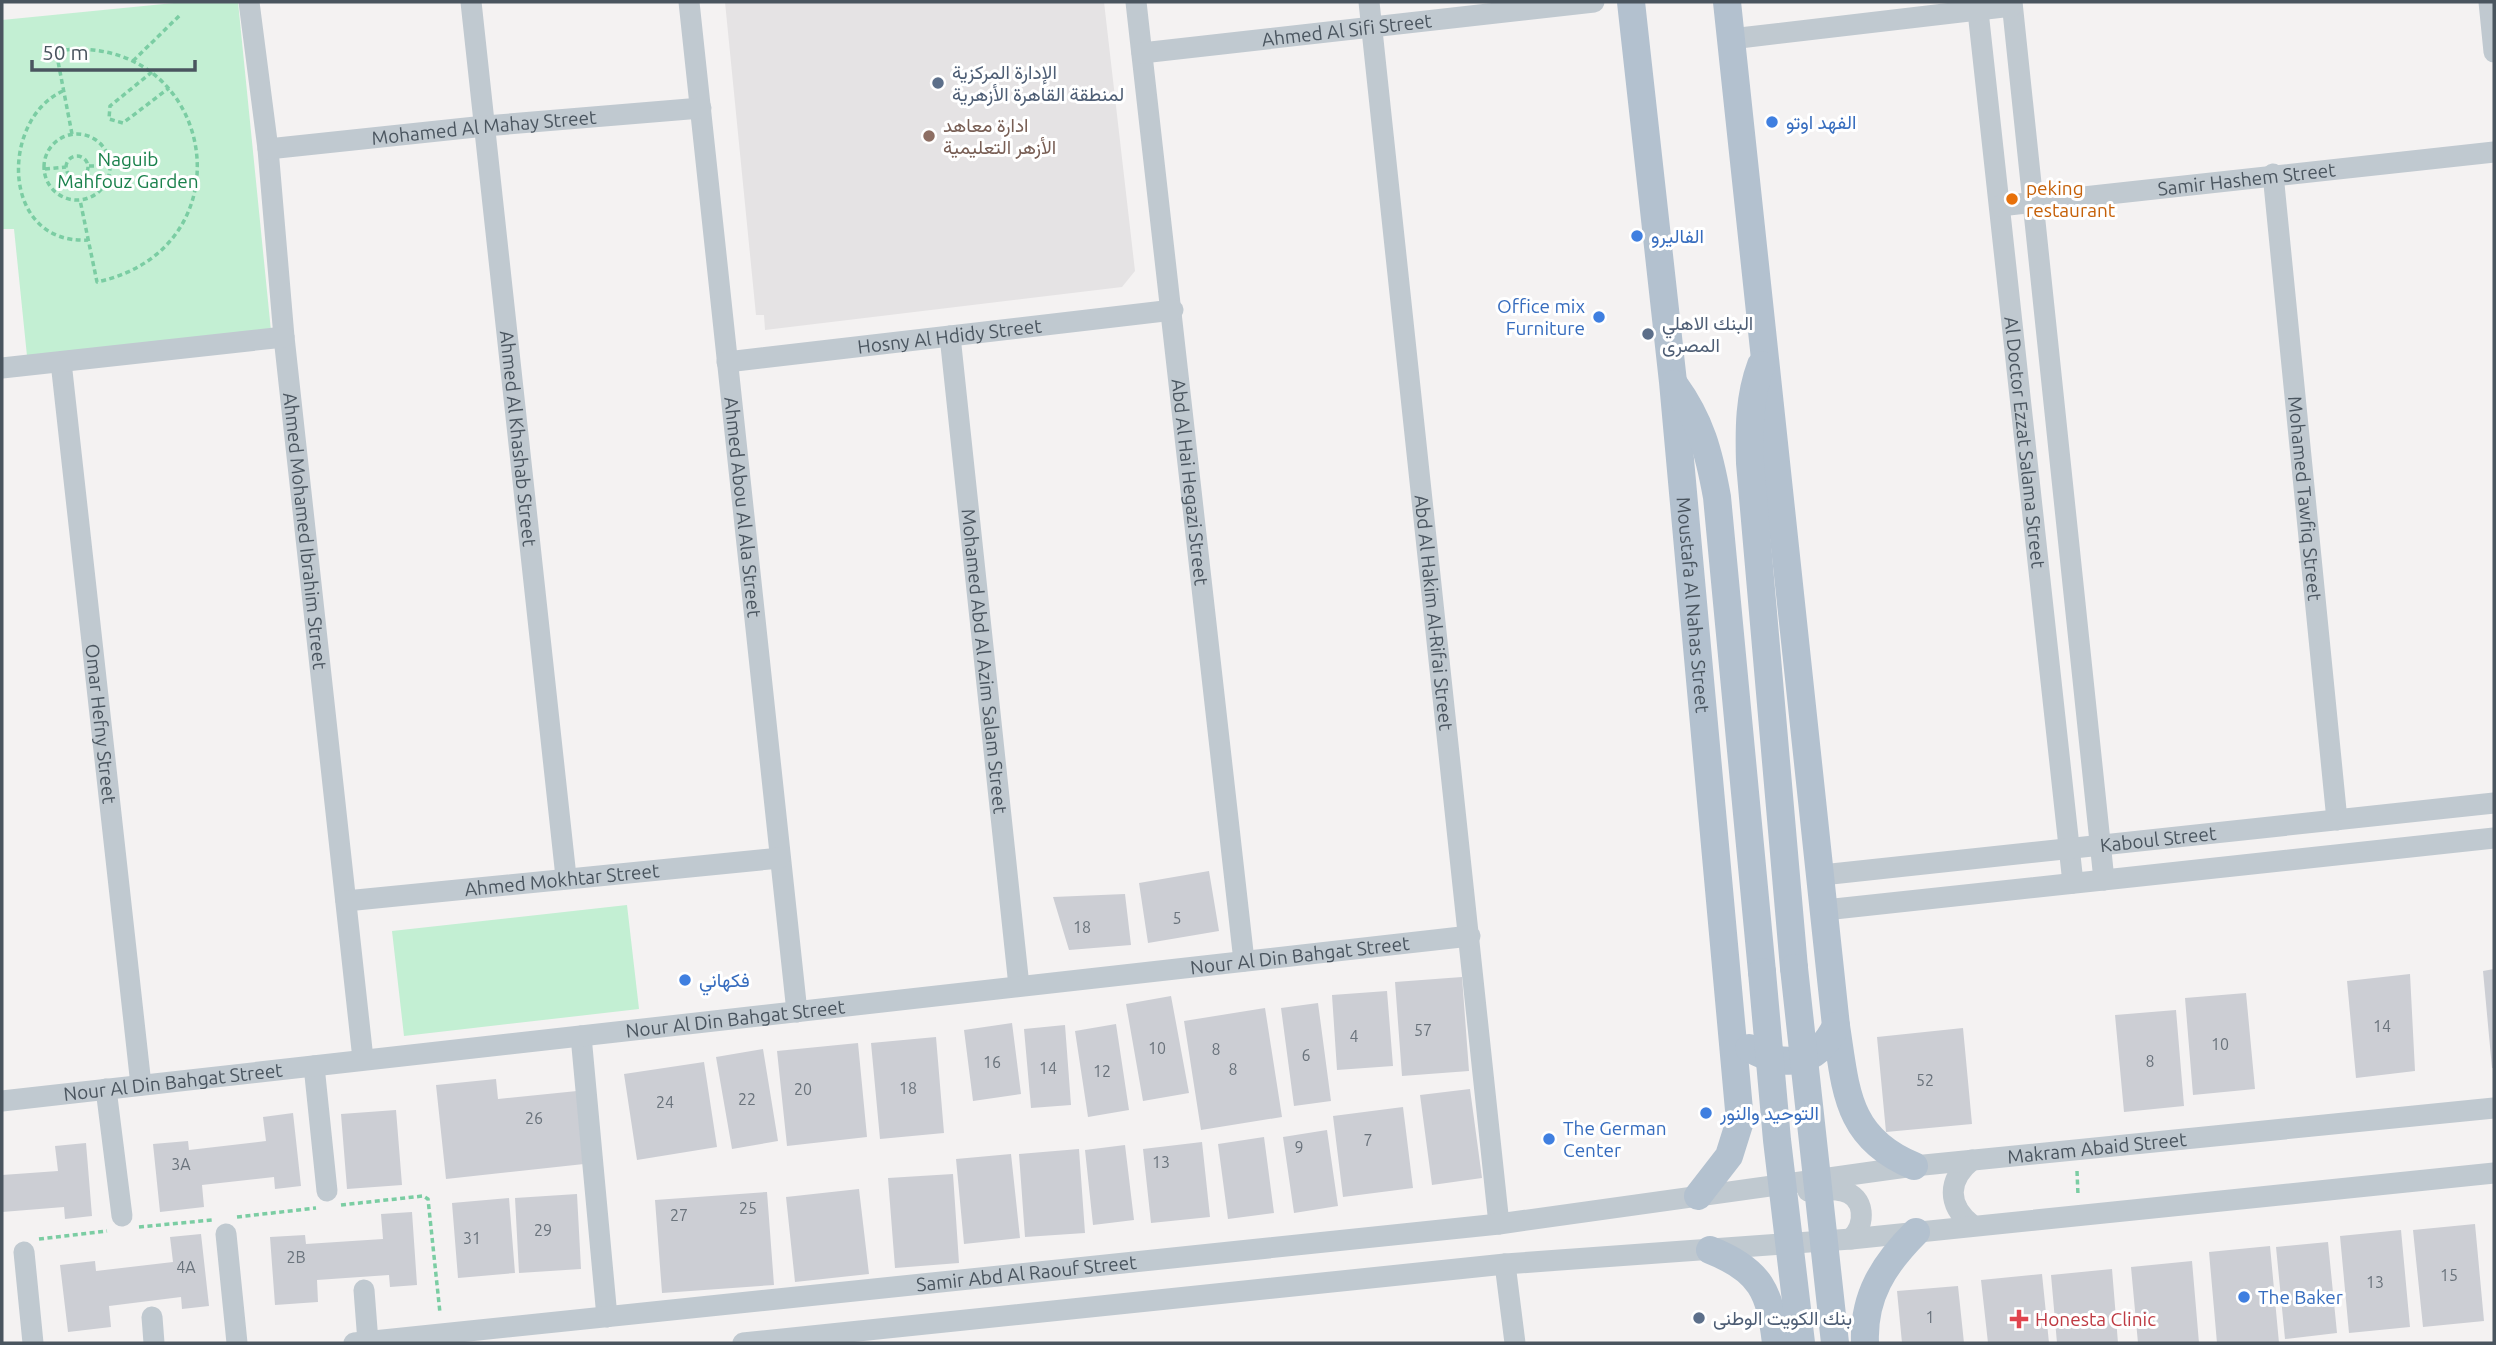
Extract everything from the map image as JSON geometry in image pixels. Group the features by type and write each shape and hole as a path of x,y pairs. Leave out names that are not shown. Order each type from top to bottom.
{"main road":[{"name":"Moustafa Al Nahas Street","path":"1631,2 1672,382 1740,1121 1736,1139 1720,1171 1698,1196"},
{"path":"1727,2 1836,1026 1848,1103 1874,1142 1914,1166"},
{"path":"1766,353 1754,385 1750,463 1794,968 1835,1343"},
{"path":"1672,382 1694,411 1705,441 1717,497 1777,1140 1801,1343"},
{"path":"1734,1040 1764,1058 1793,1062 1820,1050 1836,1026"},
{"path":"1865,1343 1868,1302 1876,1282 1894,1254 1916,1232"},
{"path":"1710,1250 1743,1266 1763,1288 1769,1301 1776,1343"}],"street":[{"name":"Ahmed Mohamed Ibrahim Street","path":"249,2 268,149 284,337 363,1059"},
{"name":"Ahmed Al Khashab Street","path":"471,2 566,877"},
{"name":"Ahmed Abou Al Ala Street","path":"689,2 797,1012"},
{"name":"Abd Al Hai Hegazi Street","path":"1136,2 1173,310 1244,961"},
{"name":"Abd Al Hakim Al-Rifai Street","path":"1369,2 1499,1224"},
{"name":"Ahmed Al Sifi Street","path":"1142,53 1594,2"},
{"path":"2489,2 2494,52"},
{"path":"1731,39 1978,6 2012,4"},
{"name":"Al Doctor Ezzat Salama Street","path":"2012,4 2104,880"},
{"name":"Al Doctor Ezzat Salama Street","path":"1978,6 2073,883"},
{"name":"Mohamed Al Mahay Street","path":"268,149 485,126 701,108"},
{"name":"Samir Hashem Street","path":"2000,206 2273,174 2494,152"},
{"name":"Mohamed Tawfiq Street","path":"2273,174 2337,820"},
{"name":"Hosny Al Hdidy Street","path":"727,362 1173,310"},
{"name":"Mohamed Abd Al Azim Salam Street","path":"950,336 1019,986"},
{"path":"2,368 284,337"},
{"name":"Omar Hefny Street","path":"61,362 141,1085"},
{"name":"Kaboul Street","path":"1822,876 2494,803"},
{"name":"Kaboul Street","path":"1825,910 2494,838"},
{"name":"Ahmed Mokhtar Street","path":"346,901 566,877 780,858"},
{"name":"Nour Al Din Bahgat Street","path":"2,1101 1470,936"},
{"path":"581,1036 607,1317"},
{"path":"314,1066 325,1202"},
{"path":"106,1089 123,1225"},
{"name":"Makram Abaid Street","path":"1698,1196 1914,1166 2494,1108"},
{"path":"1972,1160 1959,1170 1953,1185 1952,1200 1959,1215 1972,1225"},
{"path":"743,1343 1505,1264 1851,1239 2494,1173"},
{"path":"1793,1181 1804,1191 1841,1190 1856,1199 1862,1216 1861,1225 1851,1239"},
{"name":"Samir Abd Al Raouf Street","path":"361,1343 1499,1224 1698,1196"},
{"path":"226,1234 237,1343"},
{"path":"29,1245 33,1343"},
{"path":"1505,1264 1514,1343"},
{"path":"361,1343 364,1290"},
{"path":"152,1317 154,1343"}],"path":[{"path":"133,61 180,15"},
{"path":"72,134 56,51 95,49 133,61 152,72 169,88 187,116 198,154 195,193 189,212 168,246 137,270 119,278 97,282 80,200"},
{"path":"152,72 110,106 109,119 123,123 169,88"},
{"path":"31,107 63,91"},
{"path":"72,134 81,134 98,141 105,148 110,166 102,189 80,200 70,199 52,188 45,169 49,150 63,137 72,134"},
{"path":"66,167 70,158 79,155 89,166 110,166"},
{"path":"66,167 72,177 78,178 88,172 89,166"},
{"path":"45,169 66,167"},
{"path":"26,219 49,234 88,240"},
{"path":"2075,1150 2080,1214"},
{"path":"29,1245 123,1225 325,1202 420,1197 428,1199 442,1334"}],"shaded area":[{"name":"ادارة معاهد الأزهر التعليمية","path":"725,2 1104,2 1135,271 1122,287 765,330 764,315 756,315"}],"green space":[{"name":"Naguib Mahfouz Garden","path":"184,2 238,2 271,331 27,356 14,229 2,229 2,20"},
{"path":"627,905 639,1009 404,1036 392,931"}],"building":[{"path":"1209,871 1219,931 1148,943 1139,883"},
{"path":"1125,894 1131,945 1069,950 1053,897"},
{"path":"2494,969 2494,1068 2492,1068 2483,971"},
{"path":"2410,974 2415,1071 2356,1078 2347,981"},
{"path":"1462,977 1469,1071 1402,1076 1395,982"},
{"path":"1387,991 1393,1066 1337,1070 1332,995"},
{"path":"2246,993 2255,1089 2193,1095 2185,998"},
{"path":"1171,996 1189,1093 1143,1101 1126,1004"},
{"path":"1318,1003 1331,1101 1294,1106 1281,1008"},
{"path":"1265,1008 1282,1117 1201,1130 1184,1021"},
{"path":"2176,1010 2184,1106 2124,1112 2115,1015"},
{"path":"1012,1023 1021,1094 973,1101 964,1030"},
{"path":"1116,1024 1129,1110 1088,1117 1075,1031"},
{"path":"1065,1025 1071,1105 1031,1108 1024,1029"},
{"path":"1963,1028 1972,1124 1886,1132 1877,1037"},
{"path":"936,1037 944,1133 880,1139 871,1043"},
{"path":"858,1043 867,1137 787,1146 777,1051"},
{"path":"763,1049 778,1141 732,1149 716,1057"},
{"path":"704,1062 717,1147 637,1160 624,1074"},
{"path":"496,1079 498,1099 577,1091 584,1164 446,1179 436,1085"},
{"path":"1470,1089 1482,1178 1432,1185 1420,1095"},
{"path":"1403,1107 1413,1188 1343,1197 1333,1116"},
{"path":"396,1110 402,1185 347,1189 341,1114"},
{"path":"293,1113 301,1186 275,1189 274,1177 202,1185 204,1207 160,1212 153,1144 188,1141 189,1150 266,1141 263,1117"},
{"path":"1327,1130 1338,1206 1294,1213 1283,1137"},
{"path":"1264,1137 1274,1213 1228,1219 1218,1144"},
{"path":"1202,1142 1210,1217 1151,1223 1143,1149"},
{"path":"86,1143 92,1216 65,1219 64,1207 2,1212 2,1175 58,1171 55,1146"},
{"path":"1125,1145 1134,1220 1093,1225 1085,1150"},
{"path":"1079,1149 1085,1233 1025,1237 1019,1154"},
{"path":"1011,1154 1020,1238 964,1244 956,1159"},
{"path":"953,1174 959,1263 895,1268 888,1178"},
{"path":"859,1189 869,1274 795,1282 786,1197"},
{"path":"767,1192 774,1285 662,1293 655,1200"},
{"path":"577,1194 581,1269 519,1273 515,1198"},
{"path":"509,1198 515,1273 458,1278 452,1203"},
{"path":"412,1212 417,1285 390,1287 389,1275 317,1280 318,1302 275,1305 270,1237 305,1235 306,1244 383,1239 381,1214"},
{"path":"2475,1224 2484,1321 2423,1327 2413,1230"},
{"path":"2401,1230 2410,1327 2349,1333 2340,1236"},
{"path":"201,1234 209,1306 182,1309 181,1297 109,1306 111,1327 68,1332 60,1265 95,1261 96,1271 173,1262 170,1237"},
{"path":"2328,1242 2337,1333 2285,1339 2276,1247"},
{"name":"The Baker","path":"2270,1246 2279,1343 2217,1343 2209,1252"},
{"path":"2192,1261 2199,1343 2138,1343 2131,1267"},
{"path":"2112,1269 2118,1343 2057,1343 2051,1275"},
{"path":"2042,1274 2049,1343 1988,1343 1981,1280"},
{"path":"1958,1286 1964,1343 1902,1343 1897,1291"}],"place":[{"name":"الإدارة المركزية لمنطقة القاهرة الأزهرية","path":"938,83"},
{"name":"الفهد اوتو","path":"1772,122"},
{"name":"ادارة معاهد الأزهر التعليمية","path":"929,136"},
{"name":"peking restaurant","path":"2012,199"},
{"name":"الفاليرو","path":"1637,236"},
{"name":"Office mix Furniture","path":"1599,317"},
{"name":"البنك الاهلي المصرى","path":"1648,334"},
{"name":"فكهاني","path":"685,980"},
{"name":"التوحيد والنور","path":"1706,1113"},
{"name":"The German Center","path":"1549,1139"},
{"name":"The Baker","path":"2244,1297"},
{"name":"بنك الكويت الوطنى","path":"1699,1318"},
{"name":"Honesta Clinic","path":"2019,1319"}]}
